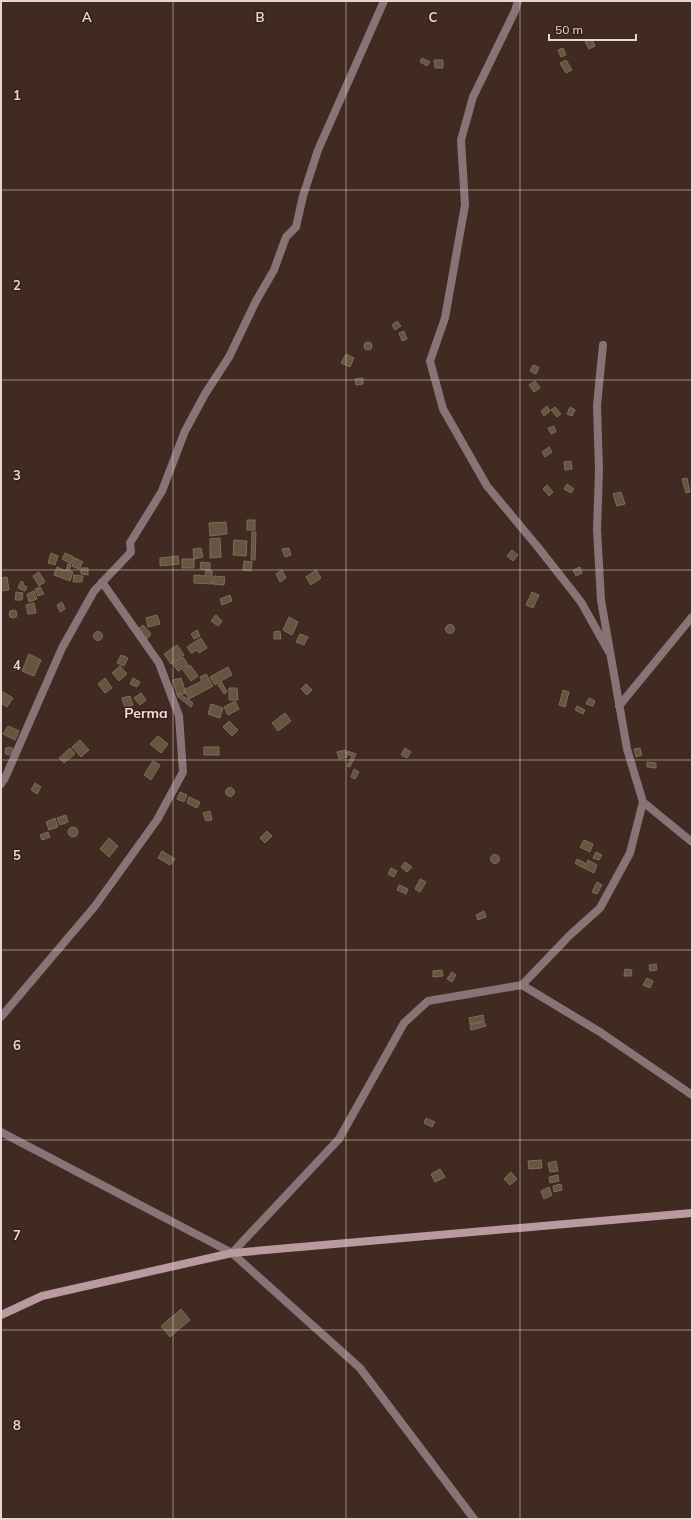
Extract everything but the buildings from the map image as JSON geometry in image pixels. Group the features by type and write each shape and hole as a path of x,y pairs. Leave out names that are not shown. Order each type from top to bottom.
{"street":[{"path":"1,784 6,778 62,648 94,591 131,552 130,543 162,490 185,431 205,394 229,357 256,301 274,270 286,237 296,227 303,196 318,150 384,1"},
{"path":"518,1 515,11 473,98 461,140 465,205 445,318 430,361 443,409 487,486 581,602 609,652"},
{"path":"232,1253 339,1139 404,1023 428,1001 522,985 570,935 600,908 630,852 643,802 627,749 609,652 601,600 597,530 599,471 597,405 603,345"},
{"path":"1,1017 95,906 157,820 183,772 179,716 159,663 102,582"},
{"path":"619,706 692,617"},
{"path":"643,802 692,842"},
{"path":"522,985 600,1032 692,1095"},
{"path":"1,1132 232,1253 360,1368 474,1519"},
{"path":"1,1315 42,1296 232,1253 692,1213"}],"district":[{"name":"Perma","path":"146,713"}]}
